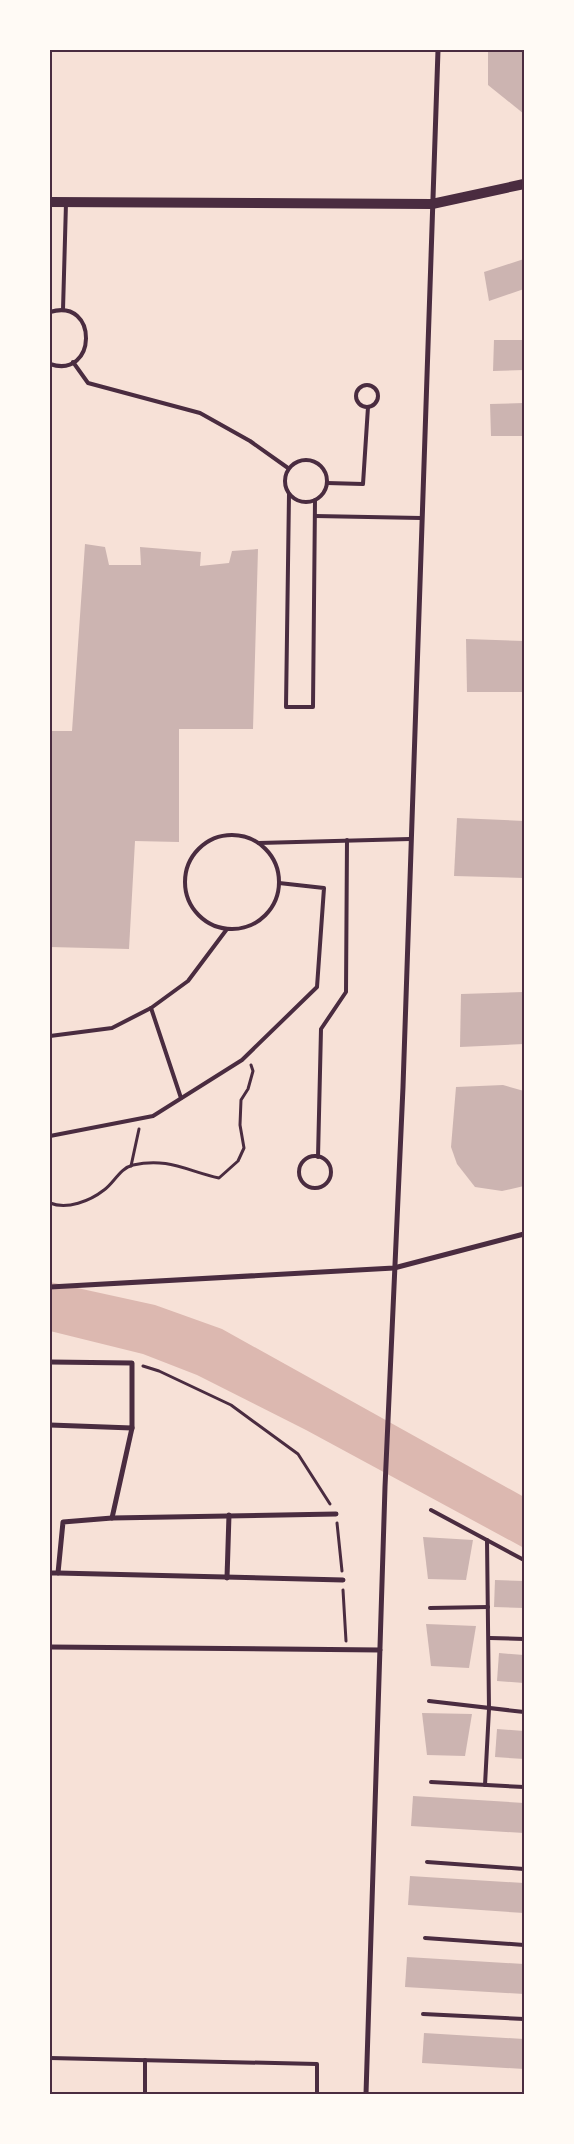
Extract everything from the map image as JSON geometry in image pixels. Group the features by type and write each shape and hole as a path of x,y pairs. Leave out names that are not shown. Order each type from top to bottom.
{"main road":[{"path":"50,202 432,204 524,184"}],"street":[{"path":"366,2094 385,1487 403,1077 438,50"},
{"path":"50,1287 394,1268 524,1234"},
{"path":"50,1362 132,1363 132,1428 112,1518"},
{"path":"50,1425 132,1428"},
{"path":"58,1573 64,1522 112,1518 336,1514"},
{"path":"227,1578 229,1515"},
{"path":"50,1573 343,1580"},
{"path":"50,1647 380,1650"}],"lane":[{"path":"63,310 66,202"},
{"path":"50,312 63,310 78,317 86,331 87,340 85,349 80,357 73,362 64,365 50,364"},
{"path":"73,362 88,383 200,413 250,440 288,468"},
{"path":"364,386 374,388 378,394 377,402 368,407 361,405 357,400 358,390 364,386"},
{"path":"327,483 363,484 368,407"},
{"path":"289,494 301,501 315,500 325,490 327,483 324,469 313,460 299,460 288,468 284,481 289,494 286,706 313,707 315,500"},
{"path":"315,516 421,518"},
{"path":"229,834 245,836 259,842 270,853 277,867 280,883 277,898 269,912 257,922 242,928 227,929 212,924 198,915 189,903 185,888 185,872 190,858 200,846 214,838 229,834"},
{"path":"259,842 410,839"},
{"path":"318,1157 321,1029 346,992 348,840"},
{"path":"50,1136 153,1116 248,1054 317,987 324,888 280,883"},
{"path":"50,1036 112,1028 151,1008 188,981 227,929"},
{"path":"151,1008 181,1098"},
{"path":"318,1157 327,1162 331,1176 326,1184 311,1188 300,1177 300,1166 308,1158 318,1157"},
{"path":"431,1510 524,1560"},
{"path":"485,1785 490,1638 487,1540"},
{"path":"430,1608 488,1607"},
{"path":"490,1638 524,1640"},
{"path":"429,1701 524,1712"},
{"path":"431,1782 524,1787"},
{"path":"427,1862 524,1869"},
{"path":"425,1938 524,1945"},
{"path":"423,2014 524,2019"},
{"path":"50,2058 318,2064 317,2094"},
{"path":"145,2060 145,2094"}],"path":[{"path":"50,1203 66,1205 87,1200 105,1190 117,1176 131,1166 173,1163 219,1178 238,1161 244,1148 240,1125 241,1100 248,1088 253,1071 248,1054"},
{"path":"131,1166 140,1119"},
{"path":"132,1363 159,1371 231,1405 298,1454 336,1514 343,1580 346,1650"}],"shaded area":[{"path":"50,1282 155,1305 222,1329 524,1497 524,1548 306,1430 197,1375 143,1354 50,1331"}],"building":[{"path":"488,50 522,50 524,53 524,114 488,85"},
{"path":"524,259 524,289 489,301 484,272"},
{"path":"494,340 524,340 524,370 493,371"},
{"path":"524,403 524,436 491,436 490,404"},
{"path":"85,544 105,547 109,565 141,565 140,547 201,552 200,566 229,563 232,551 258,549 253,729 179,729 179,842 135,841 129,949 50,947 50,731 72,731"},
{"path":"466,639 524,641 524,692 467,692"},
{"path":"457,818 524,821 524,878 454,876"},
{"path":"524,992 524,1044 460,1047 461,994"},
{"path":"503,1085 524,1091 524,1186 502,1191 475,1187 457,1164 451,1147 456,1087"},
{"path":"423,1537 473,1540 466,1580 428,1579"},
{"path":"495,1580 524,1581 524,1608 494,1607"},
{"path":"426,1624 476,1626 469,1668 431,1666"},
{"path":"499,1653 524,1655 524,1683 497,1681"},
{"path":"422,1713 472,1714 465,1756 427,1755"},
{"path":"497,1729 524,1731 524,1759 495,1757"},
{"path":"413,1796 524,1803 524,1833 411,1826"},
{"path":"410,1876 524,1883 524,1913 408,1905"},
{"path":"407,1957 524,1964 524,1994 405,1987"},
{"path":"424,2033 524,2039 524,2069 422,2063"}]}
